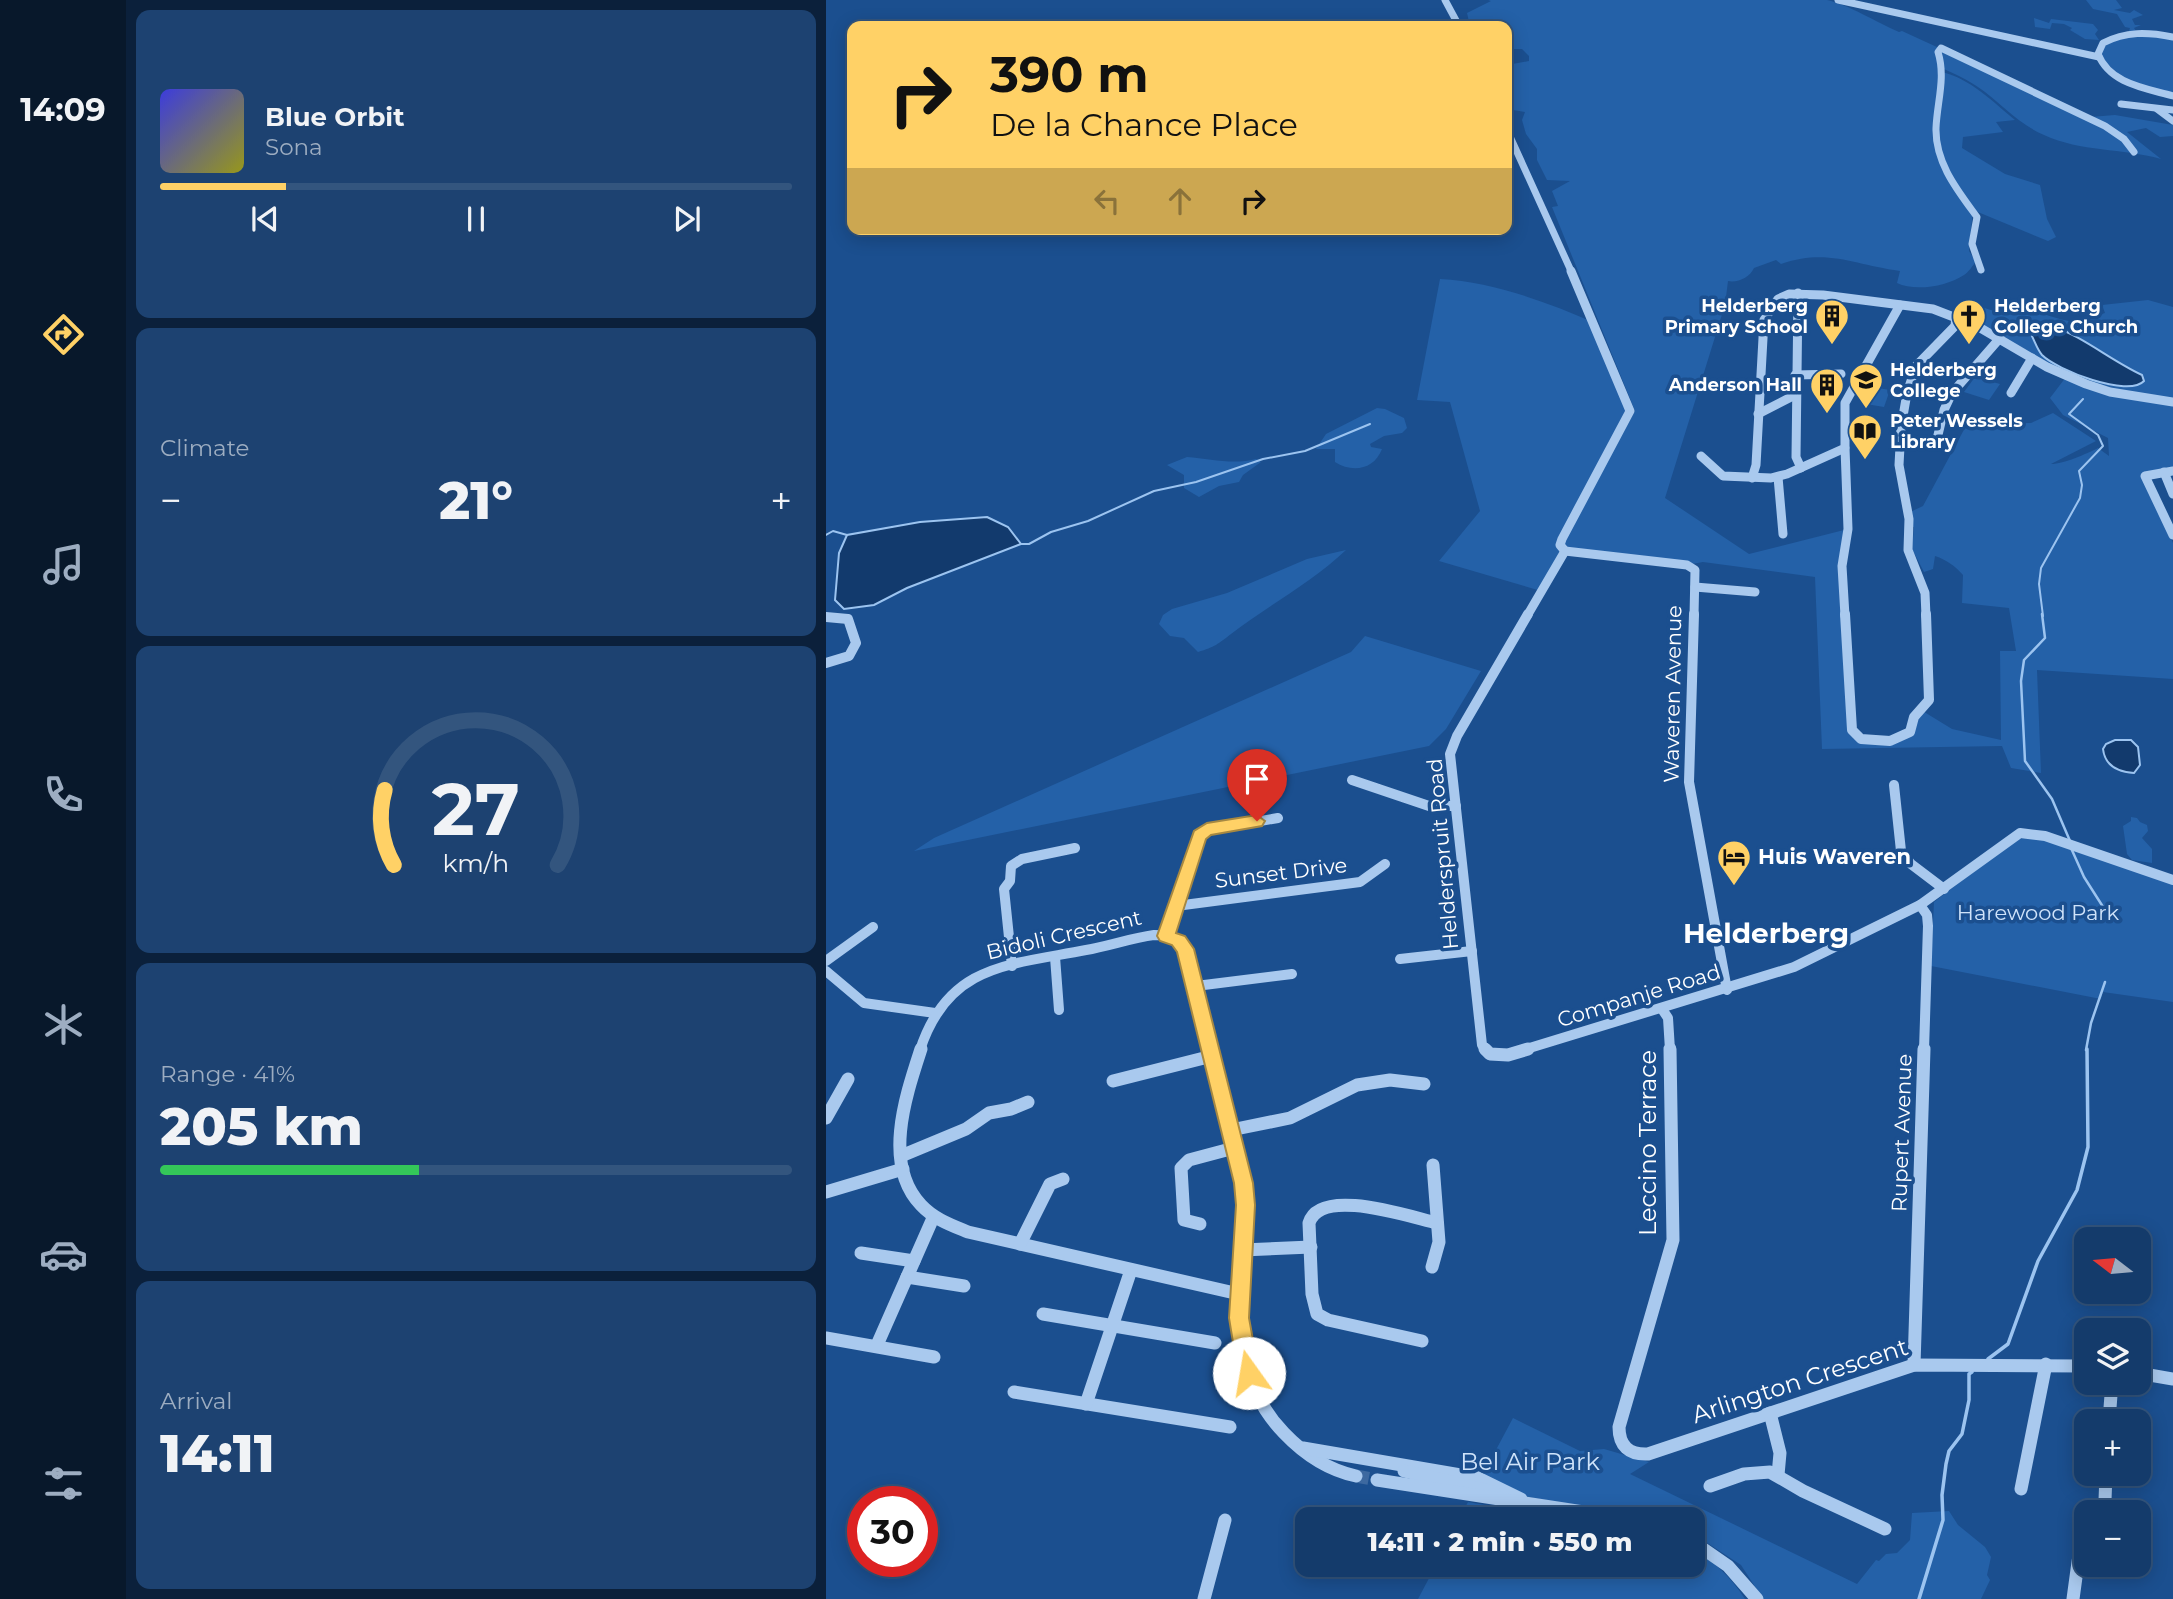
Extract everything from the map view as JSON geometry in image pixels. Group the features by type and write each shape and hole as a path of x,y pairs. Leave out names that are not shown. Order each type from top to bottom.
{"street":[{"path":"1445,0 1457,21"},
{"path":"1838,0 2099,57"},
{"path":"2173,37 2147,33 2118,36 2101,46 2099,57 2107,70 2117,77 2173,96"},
{"path":"1981,270 1972,244 1977,217 1948,177 1937,144 1943,69 1938,52 1941,48 2100,123 2120,135 2133,147 2134,152"},
{"path":"2120,104 2173,110"},
{"path":"2157,109 2173,121"},
{"path":"1512,141 1595,323 1630,411 1562,539 1560,545 1566,551"},
{"path":"1794,293 1799,327 1795,375 1796,457 1801,468"},
{"path":"1752,478 1756,465 1764,320 1778,299 1794,293 1934,309 1956,321 1977,326 2068,377 2097,388 2173,402"},
{"path":"1900,305 1845,403 1847,529 1842,566 1852,730 1861,739 1890,741 1910,732 1914,717 1929,699 1925,593 1908,550 1909,519 1899,466 1902,416 1916,366 1956,321"},
{"path":"1937,439 1951,394 1968,371 1990,354 2000,338"},
{"path":"2011,393 2032,358"},
{"path":"1795,375 1841,374"},
{"path":"1758,414 1795,395"},
{"path":"1701,456 1720,474 1752,478 1777,477 1845,448"},
{"path":"2173,494 2168,472 2145,476 2173,535"},
{"path":"1777,477 1783,534"},
{"name":"Waveren Avenue","path":"1566,551 1687,565 1695,570 1689,782 1727,990"},
{"name":"Helderspruit Road","path":"1490,1054 1482,1045 1450,754 1452,746 1561,554 1566,551"},
{"path":"1695,587 1755,592"},
{"path":"826,617 848,619 856,633 856,645 849,656 826,663"},
{"path":"1352,780 1429,806 1456,806"},
{"path":"1894,785 1901,851 1911,864 1944,889"},
{"path":"1166,936 1199,836 1203,831 1278,818"},
{"name":"Companje Road","path":"1490,1054 1508,1055 1727,990 1794,967 1920,905 2014,836 2027,832 2173,880"},
{"path":"1012,967 1004,889 1010,881 1012,866 1017,860 1075,848"},
{"name":"Sunset Drive","path":"1176,905 1360,882 1385,864"},
{"name":"Rupert Avenue","path":"1914,1365 1928,926 1927,915 1920,905"},
{"path":"826,961 873,927"},
{"name":"Bidoli Crescent","path":"1240,1294 1020,1244 948,1226 933,1218 910,1192 902,1163 900,1138 905,1098 935,1013 950,994 972,979 1012,967 1156,935 1166,936 1183,944 1196,986 1245,1194 1240,1294 1241,1344 1249,1373 1268,1417 1298,1447 1321,1463 1357,1469 1298,1447"},
{"path":"1400,959 1472,951"},
{"path":"1055,957 1059,1010"},
{"path":"826,971 864,1003 935,1013"},
{"path":"1196,986 1292,974"},
{"name":"Leccino Terrace","path":"1620,1440 1619,1427 1673,1240 1670,1030 1668,1018 1662,1009"},
{"path":"1113,1081 1212,1056"},
{"path":"826,1118 848,1079"},
{"path":"1231,1130 1290,1118 1345,1089 1367,1082 1390,1080 1424,1084"},
{"path":"826,1192 902,1163 966,1129 989,1112 1011,1110 1028,1102"},
{"path":"1200,1224 1184,1220 1181,1168 1189,1160 1234,1148"},
{"path":"1432,1268 1438,1250 1433,1164"},
{"path":"1020,1244 1050,1184 1063,1178"},
{"path":"1422,1341 1328,1320 1317,1314 1313,1304 1311,1215 1335,1203 1437,1223"},
{"path":"877,1346 933,1218"},
{"path":"1242,1250 1311,1247"},
{"path":"861,1253 914,1261"},
{"path":"1086,1404 1131,1270"},
{"path":"907,1277 964,1286"},
{"path":"1043,1314 1215,1343"},
{"path":"826,1338 934,1357"},
{"path":"2021,1489 2046,1364"},
{"name":"Arlington Crescent","path":"1620,1440 1628,1451 1644,1455 1914,1365 2074,1366"},
{"path":"2151,1375 2173,1379"},
{"path":"1014,1392 1230,1427"},
{"path":"1770,1413 1780,1453 1778,1475"},
{"path":"1298,1447 1478,1478 1496,1493"},
{"path":"1710,1486 1755,1472 1778,1475 1803,1491 1885,1529"},
{"path":"1496,1493 1427,1489 1378,1473 1496,1493 1555,1507"},
{"path":"2105,1500 2106,1486"},
{"path":"1204,1599 1225,1520"},
{"path":"1705,1550 1728,1566 1757,1599"},
{"path":"2073,1599 2076,1577"}],"green space":[{"path":"1488,0 1827,0 1902,31 2090,117 2115,115 2173,125 2173,136 2160,137 2146,128 2127,132 2161,159 2072,144 2035,130 1978,87 1944,69 1941,72 1962,79 1990,98 2015,120 1996,122 2003,132 1963,137 1962,148 2005,174 2040,185 2047,219 2056,237 2048,241 1973,210 1969,251 1976,262 1964,275 1941,285 1904,286 1897,283 1900,271 1827,258 1798,259 1781,264 1776,260 1754,268 1743,279 1728,281 1726,297 1731,298 1724,308 1665,498 1749,554 1848,529 1842,566 1854,734 1900,738 1921,710 1952,729 2001,740 2000,651 2016,651 2009,608 1962,603 1963,575 1935,556 1933,569 1924,572 1912,549 1914,527 1909,527 1908,513 1923,506 1967,424 2031,423 2053,413 2096,441 2051,464 2068,461 2098,448 2109,456 2108,438 2063,415 2050,398 2066,377 2173,403 2173,470 2145,482 2173,543 2173,679 2037,670 2041,773 2011,768 2002,746 1822,749 1815,577 1703,562 1692,564 1566,547 1562,544 1635,411 1552,207 1558,206 1552,191 1570,181 1547,180 1537,160 1537,149 1526,134 1522,120 1525,112 1513,110 1512,64 1529,61 1529,56 1522,49 1512,49 1512,21 1469,21 1467,13 1491,1"},
{"path":"2086,0 2116,0 2122,8 2114,10 2130,13 2134,10 2143,15 2132,19 2135,25 2141,25 2134,28 2136,31 2129,31 2130,28 2125,27 2117,14 2093,9"},
{"path":"2034,18 2049,23 2051,19 2093,24 2098,30 2095,34 2099,40 2085,39 2064,24 2052,23 2050,29 2035,27"},
{"path":"2127,35 2173,37 2173,95 2121,78 2100,56 2106,43"},
{"path":"1440,279 1480,284 1519,294 1595,323 1628,405 1562,539 1565,551 1541,591 1439,561 1480,511 1450,402 1417,400"},
{"path":"2148,300 2173,307 2173,401 2123,392 2076,378 1965,316 1978,306 1994,311 2016,307 2080,322 2105,313 2102,305","holes":["2050,326 2078,339 2144,381 2133,386 2119,387 2101,383 2066,368 2039,347 2033,336 2036,329"]},
{"path":"1975,377 2000,384 1989,400 1964,392"},
{"path":"1866,386 1890,390 1884,407 1860,403"},
{"path":"1377,408 1404,418 1407,428 1402,433 1384,436 1370,444 1371,447 1382,449 1374,461 1362,467 1348,468 1335,462 1335,449 1316,449 1326,434"},
{"path":"1187,457 1231,462 1256,459 1261,462 1243,475 1239,482 1219,486 1199,497 1184,488 1184,475 1167,465"},
{"path":"1346,550 1219,643 1198,652 1184,638 1170,636 1159,624 1163,615 1172,609 1227,593 1307,559"},
{"path":"1365,636 1481,671 1446,729 1429,746 914,851 934,838 1351,652"},
{"path":"2131,817 2147,825 2148,831 2142,838 2152,849 2152,863 2132,860 2127,854 2123,826 2131,821"},
{"name":"Harewood Park","path":"2039,837 2173,883 2173,1002 2103,992 2101,999 1931,966 1934,902 2016,839"},
{"name":"Bel Air Park","path":"1513,1418 1580,1451 1604,1449 1649,1462 1630,1474 1698,1507 1588,1507 1528,1497 1482,1476"},
{"path":"1468,1502 1485,1505 1485,1507 1465,1507"},
{"name":"Bel Air Park","path":"1705,1510 1857,1584 1876,1560 1879,1561 1886,1554 1897,1553 1910,1540 1912,1513 1949,1511 1958,1525 1985,1547 1991,1557 1987,1575 1990,1580 1981,1599 1763,1599 1741,1565 1705,1541"},
{"path":"1705,1556 1721,1570 1745,1599 1418,1599 1430,1577 1705,1577"}],"shaded area":[{"path":"2050,325 2142,375 2144,381 2136,385 2109,384 2077,374 2050,361 2042,355 2029,331"},
{"path":"987,517 1008,527 1021,544 907,588 874,605 844,609 835,600 839,553 847,535 920,522"},
{"path":"2115,740 2131,740 2138,747 2140,765 2134,773 2118,769 2110,764 2104,755 2106,744"}],"waterway":[{"path":"2043,616 2039,584 2041,568 2080,498 2082,485 2079,471 2103,446 2098,435 2069,414 2083,399"},
{"path":"1021,544 1029,544 1051,532 1088,521 1154,491 1196,482 1263,459 1305,451 1370,424"},
{"path":"826,535 833,531 847,535"},
{"path":"2042,614 2045,638 2024,660 2021,681 2025,761 2052,799 2070,841"},
{"path":"2071,848 2084,877 2105,910"},
{"path":"2086,1050 2091,1023 2105,982"},
{"path":"1988,1359 2008,1344 2038,1261 2077,1190 2088,1147 2087,1049"},
{"path":"1919,1599 1943,1520 1942,1495 1946,1464 1949,1451 1962,1434 1969,1400 1969,1374 1972,1372"}],"tunnel":[{"path":"1356,1476 1377,1480"}],"place":[{"name":"Helderberg Primary School","path":"1832,346"},
{"name":"Helderberg College Church","path":"1969,346"},
{"name":"Helderberg College","path":"1866,410"},
{"name":"Anderson Hall","path":"1827,415"},
{"name":"Peter Wessels Library","path":"1865,461"},
{"name":"Huis Waveren","path":"1734,887"}],"district":[{"name":"Helderberg","path":"1766,933"}],"route":[{"path":"1249,1373 1241,1344 1239,1318 1245,1205 1243,1183 1185,949 1183,944 1166,936 1199,836 1207,829 1257,821"}]}
